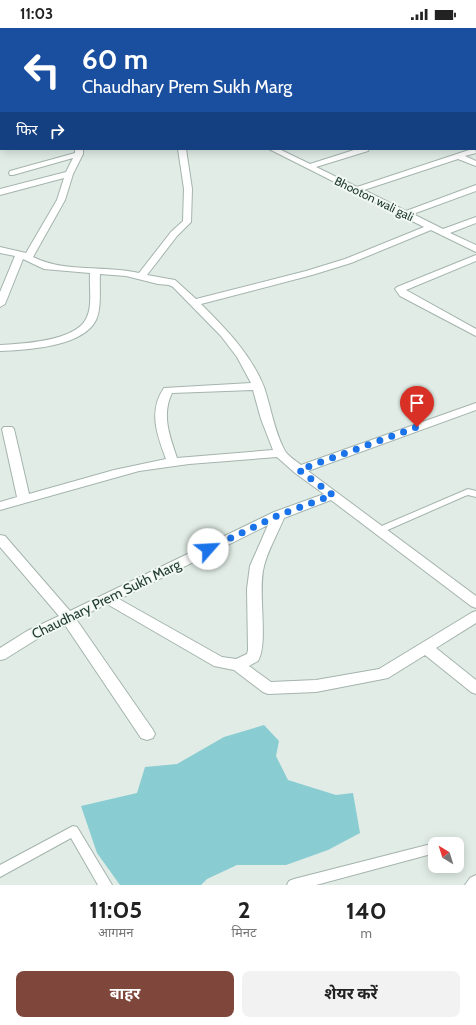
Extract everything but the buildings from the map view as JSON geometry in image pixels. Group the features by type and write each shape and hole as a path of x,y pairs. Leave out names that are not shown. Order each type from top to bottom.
{"street":[{"path":"142,276 174,234 187,222 188,188 182,150"},
{"name":"Bhooton wali gali","path":"275,150 476,248"},
{"path":"309,167 362,150"},
{"path":"356,190 476,150"},
{"path":"13,173 79,152"},
{"path":"0,304 24,256 61,200 69,174 79,152"},
{"path":"458,156 476,164"},
{"path":"0,192 69,174"},
{"path":"406,214 476,188"},
{"path":"443,232 476,220"},
{"path":"194,303 309,273 348,261 431,227"},
{"path":"0,250 24,256 44,266 142,276 149,279 172,282 225,334 242,356 258,386 267,419 280,454 299,470 476,603"},
{"path":"476,258 400,289 403,294 476,333"},
{"path":"0,348 33,345 71,336 84,329 90,321 92,313 95,271"},
{"path":"173,462 160,419 160,410 168,390 258,386"},
{"path":"299,470 476,406"},
{"path":"8,429 24,500"},
{"path":"0,506 113,474 173,462 280,454"},
{"name":"Chaudhary Prem Sukh Marg","path":"0,655 32,635 279,515 333,495"},
{"path":"238,665 253,657 255,650 254,589 257,566 279,515"},
{"path":"0,539 68,618 147,734"},
{"path":"107,598 219,662 238,665 268,688 316,686 383,674 476,616"},
{"path":"425,648 476,688"}],"lane":[{"path":"380,530 462,494 468,492 476,494"},
{"path":"0,871 73,831 105,885"},
{"path":"294,885 428,850"}],"water":[{"path":"264,725 279,741 276,756 288,780 336,795 353,793 360,833 328,850 286,865 237,865 207,879 201,885 120,885 97,853 81,806 137,793 145,767 177,764 224,737"}],"route":[{"path":"208,549 279,515 333,495 299,470 417,427"}]}
